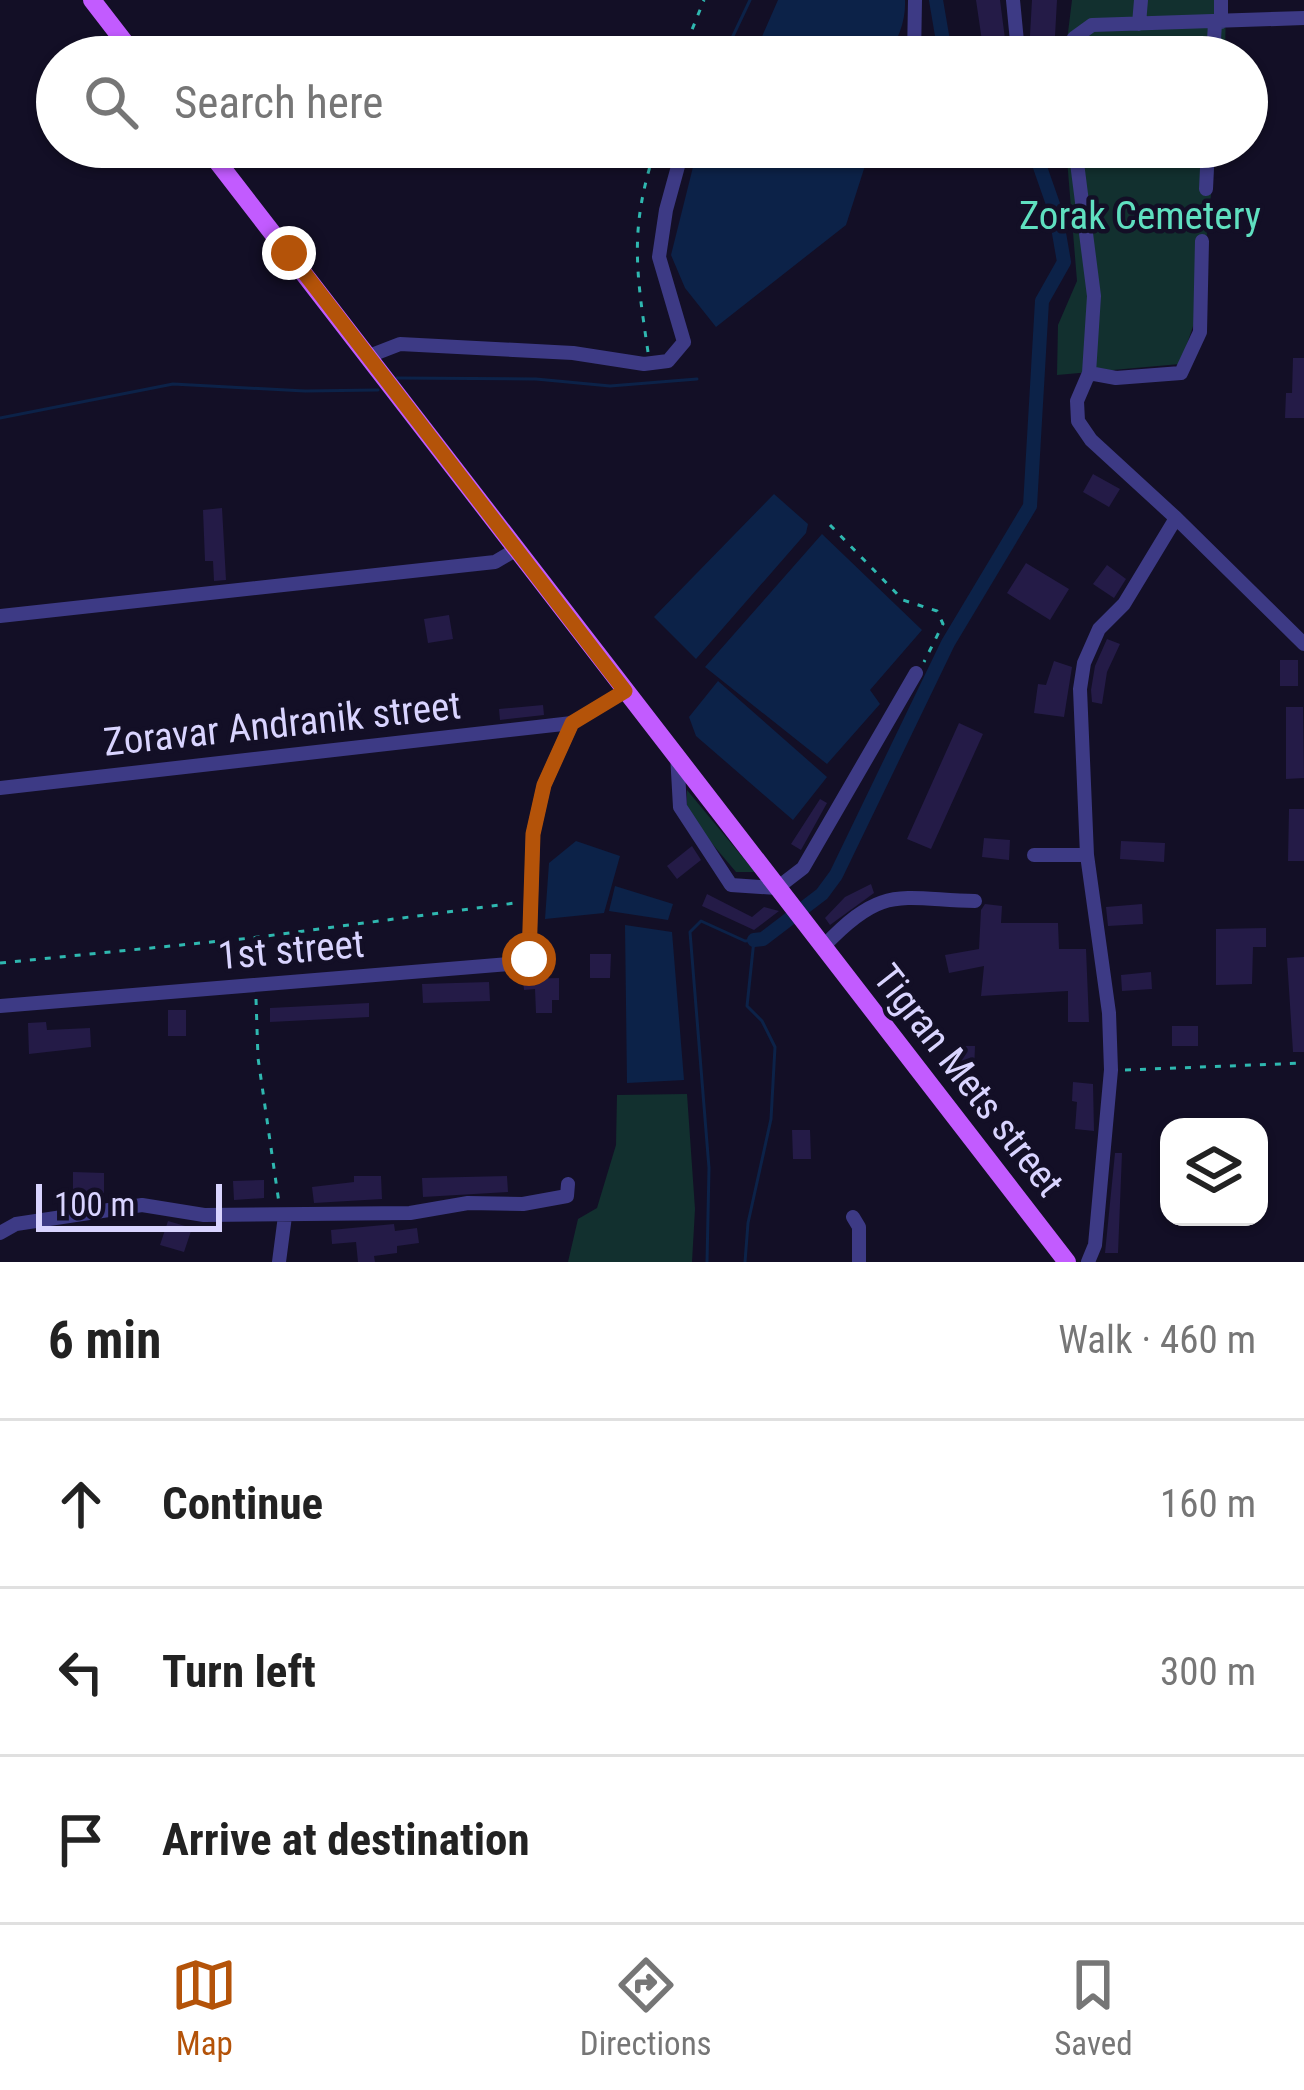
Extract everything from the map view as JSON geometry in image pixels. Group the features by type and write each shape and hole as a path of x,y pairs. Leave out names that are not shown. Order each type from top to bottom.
{"main road":[{"path":"92,0 120,36"},
{"name":"Tigran Mets street","path":"222,168 1067,1262"}],"street":[{"path":"914,36 915,0"},
{"path":"1013,0 1016,36"},
{"path":"1139,24 1141,0"},
{"path":"1216,36 1221,0"},
{"path":"1077,36 1092,25 1304,18"},
{"path":"369,356 400,344 573,353 649,364 668,361 684,342 659,256 677,168"},
{"path":"1078,168 1094,296 1088,373 1077,401 1078,421 1091,440 1304,644"},
{"path":"1206,189 1207,168"},
{"path":"1088,373 1116,378 1181,373 1200,332 1202,241"},
{"path":"1088,1262 1095,1245 1112,1070 1109,1013 1087,855 1080,689 1084,663 1099,629 1124,604 1176,518"},
{"path":"0,616 495,562 517,549"},
{"path":"676,754 680,807 731,885 782,893 803,868 916,673"},
{"path":"529,901 536,809 572,723 625,691"},
{"name":"Zoravar Andranik street","path":"0,788 572,723"},
{"path":"1034,855 1087,855"},
{"path":"821,942 876,903 907,895 975,901"},
{"name":"1st street","path":"0,1006 529,959 529,901"},
{"path":"0,1233 16,1224 142,1205 204,1215 285,1216 410,1213 469,1203 524,1204 566,1196 568,1184"},
{"path":"279,1262 285,1216"},
{"path":"853,1217 859,1227 859,1262"}],"path":[{"path":"691,36 704,0"},
{"path":"649,364 634,255 650,168"},
{"path":"830,526 903,600 937,611 943,624 916,673"},
{"path":"0,963 251,938 529,901"},
{"path":"255,985 258,1058 285,1216"},
{"path":"1112,1070 1304,1064"}],"green space":[{"path":"1072,0 1226,0 1225,36 1068,36"},
{"name":"Zorak Cemetery","path":"1068,168 1214,168 1199,309 1180,364 1057,375 1058,325 1077,281"},
{"path":"687,790 755,872 736,872 687,814"},
{"path":"687,1094 695,1209 692,1262 568,1262 578,1219 597,1208 616,1145 617,1095"}],"water":[{"path":"778,0 905,0 897,36 762,36"},
{"path":"693,168 864,168 846,225 716,327 685,288 671,255"},
{"path":"774,494 808,524 806,533 696,659 654,617"},
{"path":"822,534 922,630 870,690 880,704 827,764 705,667"},
{"path":"718,681 827,777 793,820 696,736 689,717"},
{"path":"576,841 620,856 604,913 545,919 549,863"},
{"path":"615,886 673,904 668,920 609,911"},
{"path":"625,925 672,932 684,1080 627,1083"}],"building":[{"path":"976,0 1000,0 1005,36 981,36"},
{"path":"1032,0 1057,0 1055,36 1030,36"},
{"path":"1293,358 1304,358 1304,418 1285,418 1286,393 1292,393"},
{"path":"1093,474 1120,489 1109,507 1083,492"},
{"path":"222,508 226,580 214,581 213,561 205,561 203,510"},
{"path":"1026,563 1069,589 1050,620 1007,593"},
{"path":"1107,565 1126,579 1114,598 1093,584"},
{"path":"449,615 453,639 428,643 424,619"},
{"path":"1107,639 1120,644 1107,672 1102,704 1092,702 1091,690"},
{"path":"1280,660 1298,660 1298,686 1280,686"},
{"path":"1054,661 1072,667 1064,717 1034,713 1038,684 1046,685"},
{"path":"543,705 544,715 500,720 499,709"},
{"path":"1286,707 1303,707 1304,778 1286,779"},
{"path":"959,723 983,734 931,849 907,839"},
{"path":"820,799 827,803 801,850 791,844"},
{"path":"1289,809 1304,809 1304,861 1288,861"},
{"path":"984,838 1010,840 1009,860 982,857"},
{"path":"1121,841 1165,843 1164,862 1120,859"},
{"path":"692,846 701,860 677,879 667,866"},
{"path":"871,884 874,893 830,925 825,918 845,897"},
{"path":"707,894 752,917 764,907 779,911 754,930 702,906"},
{"path":"985,904 1002,906 1001,923 1058,923 1059,949 1086,949 1089,1022 1068,1022 1068,991 981,996 984,966 949,973 945,955 979,949"},
{"path":"1142,904 1143,924 1108,926 1106,907"},
{"path":"1266,928 1266,947 1253,947 1252,984 1216,985 1216,929"},
{"path":"590,954 611,954 610,978 590,978"},
{"path":"1304,957 1304,1052 1293,1052 1287,958"},
{"path":"1151,972 1152,989 1122,991 1121,975"},
{"path":"559,978 559,1000 552,1000 552,1013 536,1013 535,989 524,990 523,979"},
{"path":"489,982 490,1001 423,1003 422,984"},
{"path":"369,1003 369,1017 270,1022 270,1008"},
{"path":"168,1010 186,1010 186,1036 168,1036"},
{"path":"46,1022 47,1030 90,1028 91,1047 29,1054 28,1023"},
{"path":"1172,1026 1198,1026 1198,1046 1172,1046"},
{"path":"955,1046 975,1046 974,1072 955,1071"},
{"path":"1073,1082 1093,1084 1094,1131 1075,1129"},
{"path":"792,1130 810,1130 811,1159 793,1159"},
{"path":"1115,1153 1122,1153 1118,1253 1105,1253"},
{"path":"73,1172 104,1173 104,1193 73,1192"},
{"path":"354,1176 381,1176 382,1199 314,1203 312,1187 354,1182"},
{"path":"507,1176 508,1192 423,1197 422,1178"},
{"path":"264,1180 264,1198 234,1200 233,1181"},
{"path":"168,1221 192,1228 184,1252 160,1245"},
{"path":"394,1224 395,1231 417,1228 419,1243 397,1246 397,1253 374,1256 375,1262 358,1262 356,1242 332,1244 331,1230"}],"waterway":[{"path":"733,36 750,0"},
{"path":"936,0 942,36"},
{"path":"754,940 763,939 822,894 836,875 948,643 1030,506 1042,301 1064,262 1055,210 1040,168"},
{"path":"397,378 536,379 610,386 697,379"},
{"path":"0,418 173,384 378,390"},
{"path":"707,1262 709,1168 690,932 701,921 745,941 754,940 747,1006 762,1021 775,1047 771,1119 748,1223 745,1262"}],"route":[{"path":"289,253 625,691 572,723 544,785 533,834 529,959"}]}
